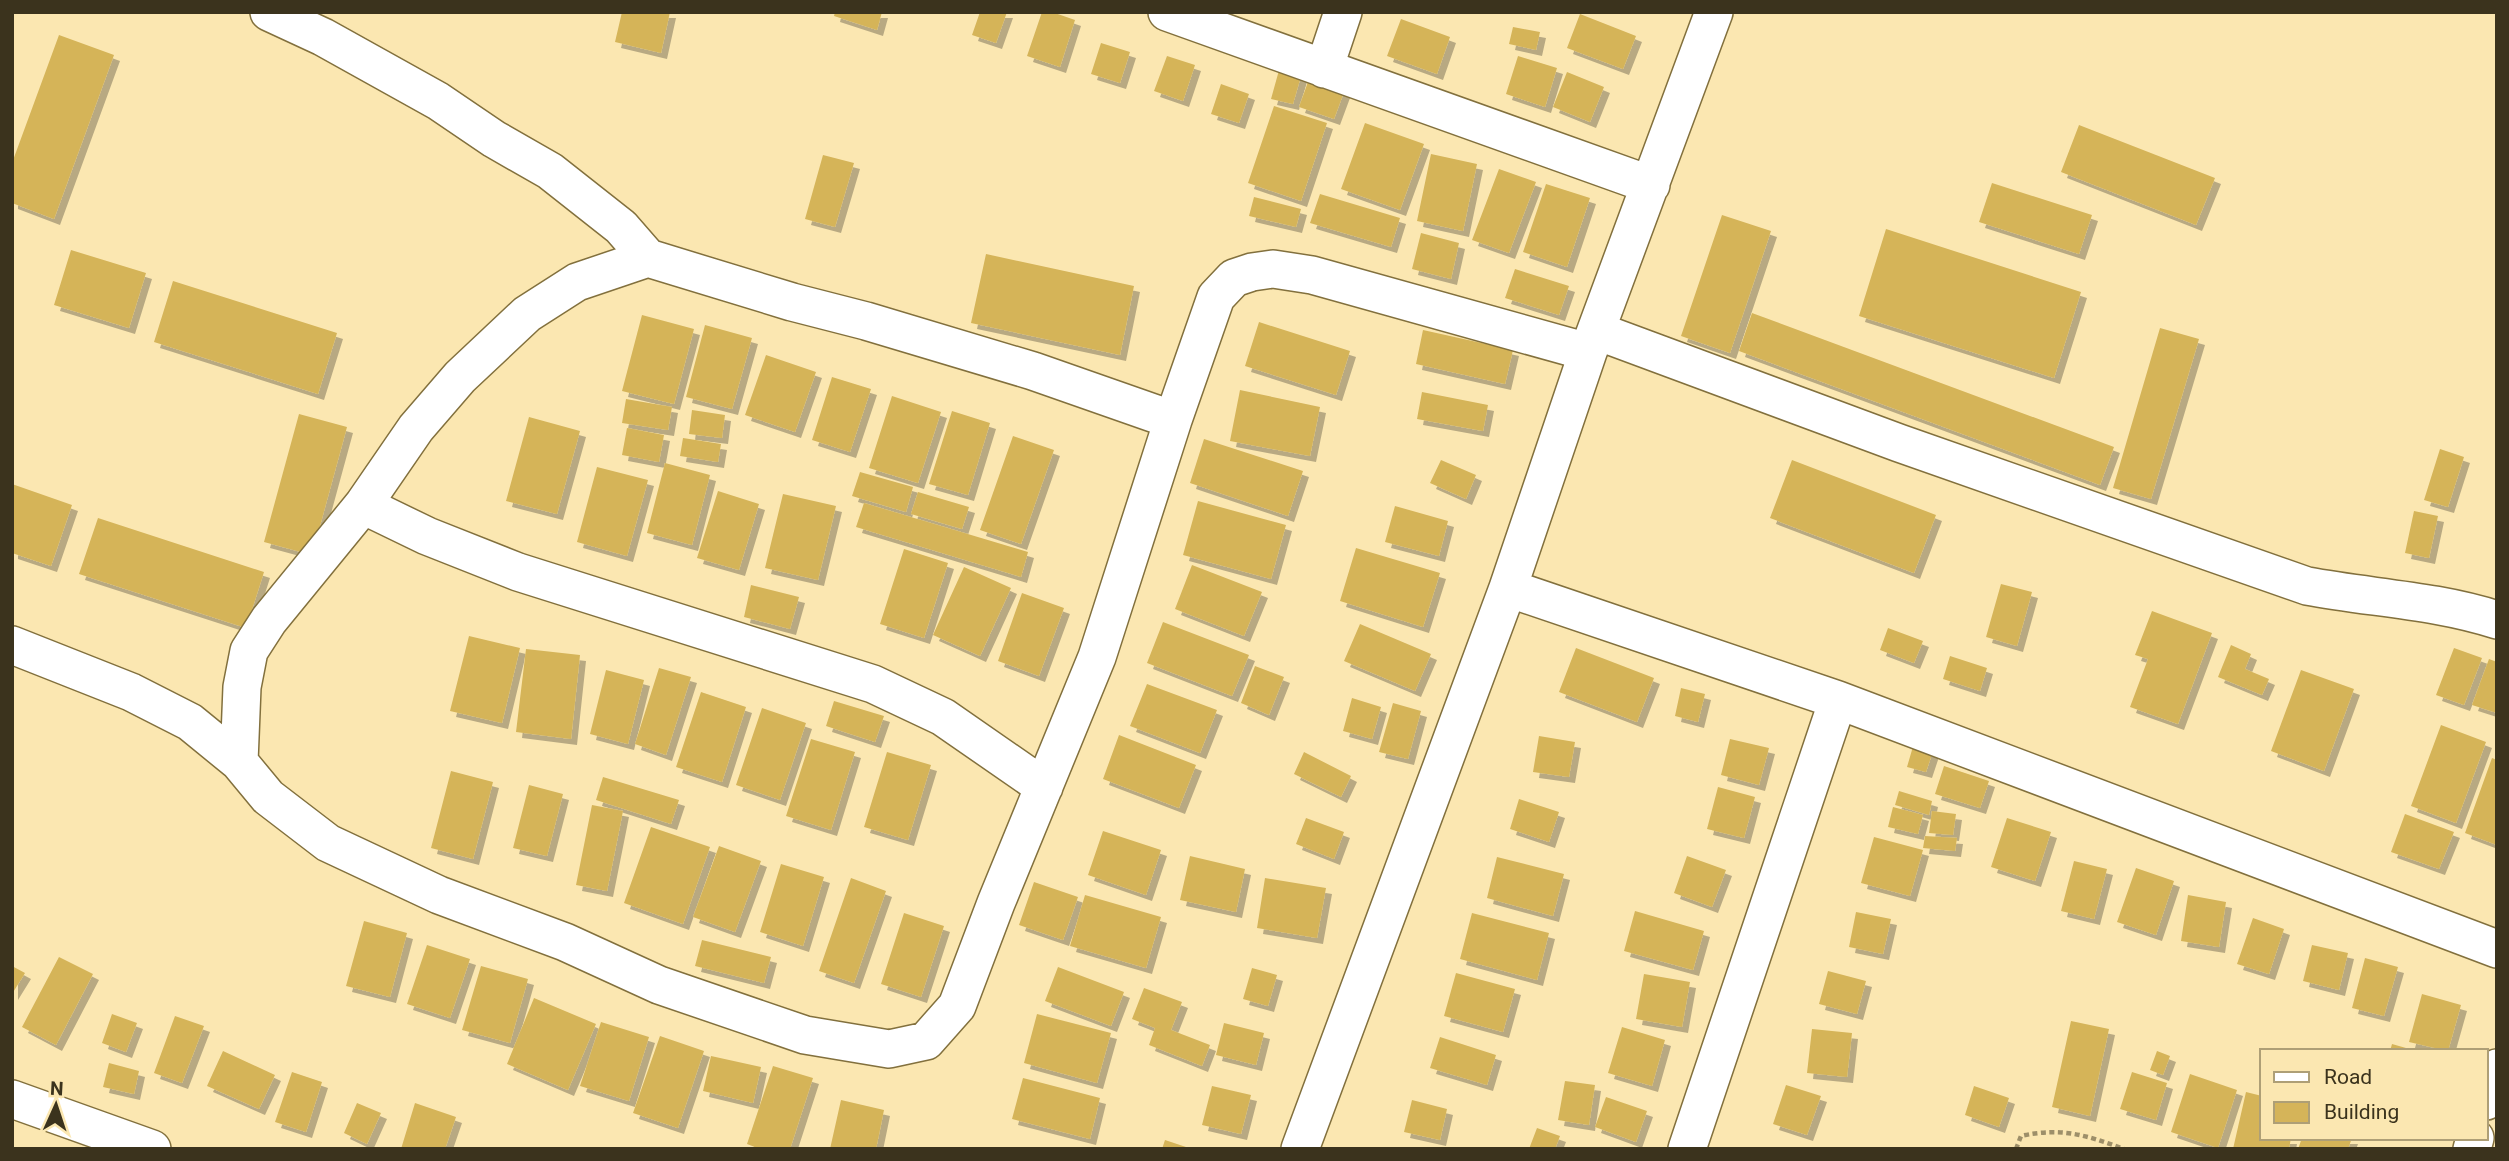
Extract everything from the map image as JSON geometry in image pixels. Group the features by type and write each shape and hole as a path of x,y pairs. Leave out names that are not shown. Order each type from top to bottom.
{"street":[{"path":"269,12 323,37 438,101 494,139 550,172 621,227 648,258 1033,371 1173,420"},
{"path":"1167,12 1651,186"},
{"path":"1324,69 1343,12"},
{"path":"1300,1149 1507,588 1592,342 1714,12"},
{"path":"239,762 242,687 249,652 269,620 363,505 416,429 468,369 527,314 577,282 648,258"},
{"path":"12,645 131,692 190,722 239,762 268,797 328,843 439,895 565,942 659,985 805,1035 889,1049 926,1041 957,1006 1097,657 1173,420 1216,297 1234,278 1252,272 1273,269 1312,275 1592,342 1899,443 2307,586 2462,609 2497,620"},
{"path":"363,505 427,536 518,572 873,684 943,717 1044,786"},
{"path":"1507,588 1838,700 2497,949"},
{"path":"1687,1149 1838,700"},
{"path":"2488,1095 2497,1068"},
{"path":"12,1099 152,1149"}],"path":[{"path":"2016,1149 2021,1136 2044,1131 2084,1134 2124,1149"}],"building":[{"path":"622,12 670,12 661,53 615,42"},
{"path":"835,12 882,12 877,30 834,16"},
{"path":"980,12 1007,12 996,43 972,35"},
{"path":"1042,12 1052,12 1075,20 1060,67 1027,56"},
{"path":"1580,14 1636,36 1623,69 1567,48"},
{"path":"1401,19 1450,37 1437,74 1387,56"},
{"path":"1513,27 1540,32 1536,50 1509,44"},
{"path":"59,35 114,55 54,219 12,203 12,163"},
{"path":"1101,43 1130,52 1120,83 1091,74"},
{"path":"1167,56 1195,65 1183,101 1154,91"},
{"path":"1518,56 1557,68 1545,107 1506,94"},
{"path":"1281,63 1303,69 1293,104 1271,99"},
{"path":"1567,72 1604,87 1590,122 1553,107"},
{"path":"1309,79 1344,92 1334,119 1299,107"},
{"path":"1221,84 1249,94 1239,123 1211,114"},
{"path":"1274,106 1327,123 1301,201 1248,183"},
{"path":"1365,123 1424,144 1400,210 1341,189"},
{"path":"2079,125 2215,178 2196,225 2061,172"},
{"path":"1431,154 1477,164 1463,231 1417,221"},
{"path":"823,155 854,163 835,227 805,219"},
{"path":"1499,169 1536,182 1509,253 1472,240"},
{"path":"1992,183 2092,215 2079,254 1979,222"},
{"path":"1546,184 1590,198 1567,267 1523,252"},
{"path":"1320,194 1400,218 1391,247 1310,223"},
{"path":"1254,197 1301,209 1296,227 1249,216"},
{"path":"1722,215 1771,231 1730,353 1681,336"},
{"path":"1886,229 2081,292 2054,378 1859,316"},
{"path":"1421,233 1459,243 1451,279 1412,269"},
{"path":"71,250 146,273 129,328 54,305"},
{"path":"986,254 1134,286 1120,355 971,323"},
{"path":"1515,269 1569,286 1559,315 1505,298"},
{"path":"173,281 337,333 318,394 154,342"},
{"path":"1752,313 2114,447 2100,485 1739,351"},
{"path":"642,315 694,329 674,404 622,391"},
{"path":"1259,322 1350,351 1336,395 1245,366"},
{"path":"705,325 752,338 732,409 686,397"},
{"path":"2160,328 2199,339 2151,499 2113,488"},
{"path":"1423,330 1513,350 1505,384 1416,364"},
{"path":"766,355 816,372 795,432 745,415"},
{"path":"832,377 871,389 850,452 812,440"},
{"path":"1240,390 1320,407 1310,456 1230,441"},
{"path":"1422,392 1488,405 1483,431 1417,419"},
{"path":"892,396 941,412 918,483 869,468"},
{"path":"626,399 672,407 668,430 622,423"},
{"path":"692,410 725,415 722,438 689,434"},
{"path":"952,411 990,423 968,495 929,484"},
{"path":"299,414 347,427 312,555 264,542"},
{"path":"529,417 580,431 557,514 506,501"},
{"path":"627,428 664,435 659,462 622,455"},
{"path":"1013,436 1054,450 1021,544 980,530"},
{"path":"683,438 721,444 718,462 680,456"},
{"path":"1204,439 1303,471 1288,516 1190,483"},
{"path":"2440,449 2464,457 2448,507 2424,500"},
{"path":"1441,460 1476,475 1466,499 1430,483"},
{"path":"1792,460 1936,515 1914,573 1770,518"},
{"path":"665,463 710,475 692,545 647,533"},
{"path":"597,467 648,480 627,556 577,542"},
{"path":"860,472 913,487 906,512 852,496"},
{"path":"12,484 72,505 51,566 12,553"},
{"path":"718,491 759,504 739,570 697,558"},
{"path":"918,492 969,507 962,529 911,514"},
{"path":"783,494 836,506 818,580 765,568"},
{"path":"1198,501 1286,525 1271,579 1183,555"},
{"path":"864,503 1028,552 1021,577 856,527"},
{"path":"1395,506 1448,521 1439,556 1385,542"},
{"path":"2414,511 2438,516 2429,558 2405,553"},
{"path":"98,518 264,572 246,628 79,574"},
{"path":"1356,548 1440,573 1423,627 1340,601"},
{"path":"904,549 948,563 924,638 880,624"},
{"path":"1192,565 1262,592 1244,636 1175,609"},
{"path":"964,567 1011,588 980,656 933,635"},
{"path":"2001,584 2032,592 2017,646 1986,637"},
{"path":"751,585 799,597 790,629 744,617"},
{"path":"1022,593 1064,608 1039,676 998,661"},
{"path":"2152,611 2212,633 2178,724 2130,707 2148,659 2135,655"},
{"path":"1163,622 1249,655 1232,696 1147,663"},
{"path":"1360,624 1431,654 1415,691 1344,661"},
{"path":"1888,628 1923,641 1914,663 1880,650"},
{"path":"469,636 520,648 502,723 450,711"},
{"path":"2231,645 2251,654 2245,669 2269,679 2262,695 2218,677"},
{"path":"1576,648 1654,678 1637,722 1559,692"},
{"path":"2454,648 2482,658 2464,705 2436,695"},
{"path":"526,649 580,655 571,739 516,732"},
{"path":"1950,656 1987,668 1980,691 1943,679"},
{"path":"2489,659 2497,662 2497,713 2472,705"},
{"path":"1255,666 1284,677 1269,715 1241,703"},
{"path":"659,668 691,677 666,755 635,744"},
{"path":"606,670 644,680 628,744 590,734"},
{"path":"2301,670 2354,689 2324,771 2271,751"},
{"path":"1147,684 1217,710 1200,753 1130,726"},
{"path":"1681,688 1705,694 1698,722 1675,716"},
{"path":"701,692 746,707 722,782 676,767"},
{"path":"1352,698 1381,707 1372,739 1343,731"},
{"path":"834,701 884,716 875,742 826,726"},
{"path":"1393,703 1421,711 1408,759 1379,752"},
{"path":"762,708 806,723 780,800 736,785"},
{"path":"2441,725 2486,742 2456,823 2411,806"},
{"path":"1119,735 1196,765 1179,808 1103,779"},
{"path":"1539,736 1575,742 1569,777 1533,772"},
{"path":"811,739 855,752 831,830 786,816"},
{"path":"1730,739 1769,748 1759,785 1721,775"},
{"path":"1914,743 1934,748 1926,772 1907,767"},
{"path":"887,752 931,765 908,840 864,827"},
{"path":"1304,752 1351,776 1341,797 1294,774"},
{"path":"2492,758 2497,760 2497,845 2465,833"},
{"path":"1944,766 1989,781 1980,808 1935,794"},
{"path":"451,771 493,782 473,859 431,848"},
{"path":"603,777 679,800 671,824 596,800"},
{"path":"529,785 563,794 547,856 513,848"},
{"path":"1718,787 1755,797 1744,838 1707,829"},
{"path":"1899,791 1932,801 1929,815 1895,805"},
{"path":"1519,799 1559,812 1549,842 1510,829"},
{"path":"592,805 623,811 607,891 576,885"},
{"path":"1893,807 1923,815 1918,834 1888,827"},
{"path":"1932,811 1956,814 1953,835 1929,833"},
{"path":"2405,814 2454,832 2439,869 2391,852"},
{"path":"1306,818 1344,832 1334,859 1296,844"},
{"path":"2007,818 2051,832 2035,881 1991,867"},
{"path":"651,827 710,847 683,924 624,903"},
{"path":"1103,831 1161,850 1146,895 1088,875"},
{"path":"1925,836 1957,838 1955,851 1923,848"},
{"path":"1874,837 1923,850 1910,896 1861,883"},
{"path":"719,846 761,861 735,932 693,917"},
{"path":"1190,856 1245,869 1236,912 1180,900"},
{"path":"1687,856 1726,870 1712,907 1674,893"},
{"path":"1497,857 1564,874 1553,916 1487,898"},
{"path":"2074,861 2107,869 2094,919 2061,911"},
{"path":"781,864 824,877 803,946 760,932"},
{"path":"2136,868 2174,881 2156,935 2117,922"},
{"path":"851,878 886,891 854,983 819,971"},
{"path":"1265,878 1326,888 1317,938 1257,928"},
{"path":"1034,882 1078,897 1063,940 1019,925"},
{"path":"1085,895 1161,917 1146,968 1070,946"},
{"path":"2188,895 2226,902 2219,947 2181,941"},
{"path":"1635,911 1704,931 1693,970 1624,951"},
{"path":"1856,912 1891,919 1883,954 1849,947"},
{"path":"904,913 944,926 921,997 881,984"},
{"path":"1472,913 1549,933 1537,980 1460,959"},
{"path":"2253,918 2284,929 2269,974 2237,964"},
{"path":"364,921 407,933 390,997 346,986"},
{"path":"702,940 771,957 764,983 695,966"},
{"path":"427,945 470,959 450,1018 407,1004"},
{"path":"2312,945 2348,953 2339,990 2303,981"},
{"path":"59,957 93,974 56,1045 22,1027"},
{"path":"2365,958 2398,967 2384,1016 2352,1008"},
{"path":"12,966 25,973 12,994"},
{"path":"481,966 528,979 510,1043 462,1030"},
{"path":"1058,967 1124,992 1111,1026 1045,1001"},
{"path":"1252,968 1277,975 1268,1006 1243,999"},
{"path":"1828,971 1866,981 1857,1014 1819,1004"},
{"path":"1456,973 1515,989 1503,1032 1444,1016"},
{"path":"1644,974 1690,982 1682,1027 1636,1019"},
{"path":"1144,988 1182,1002 1171,1030 1210,1045 1202,1066 1149,1045 1155,1028 1132,1019"},
{"path":"2422,994 2461,1005 2449,1049 2409,1042"},
{"path":"534,998 596,1024 568,1090 507,1064"},
{"path":"112,1014 137,1023 126,1052 102,1043"},
{"path":"1037,1014 1111,1033 1097,1083 1024,1063"},
{"path":"175,1016 204,1026 182,1083 154,1073"},
{"path":"2071,1021 2109,1029 2090,1116 2052,1107"},
{"path":"601,1022 649,1037 629,1101 580,1086"},
{"path":"1224,1023 1264,1033 1256,1065 1216,1055"},
{"path":"1622,1027 1665,1040 1652,1086 1608,1073"},
{"path":"1812,1029 1852,1033 1847,1077 1807,1073"},
{"path":"660,1036 704,1051 678,1128 633,1113"},
{"path":"1440,1037 1496,1055 1487,1085 1430,1068"},
{"path":"2392,1044 2410,1049 2391,1049"},
{"path":"223,1051 275,1075 259,1109 207,1086"},
{"path":"2157,1051 2170,1056 2163,1075 2150,1070"},
{"path":"711,1056 761,1067 753,1103 703,1091"},
{"path":"109,1063 139,1071 134,1094 103,1087"},
{"path":"773,1066 813,1078 790,1149 760,1149 747,1144"},
{"path":"292,1072 322,1082 306,1132 275,1122"},
{"path":"2132,1072 2167,1083 2156,1120 2120,1109"},
{"path":"2190,1074 2237,1090 2218,1148 2171,1132"},
{"path":"1023,1078 1100,1098 1090,1139 1012,1119"},
{"path":"1565,1081 1595,1085 1589,1125 1558,1120"},
{"path":"1786,1085 1821,1096 1807,1135 1773,1124"},
{"path":"1212,1086 1251,1095 1241,1134 1202,1125"},
{"path":"1974,1086 2009,1098 1999,1127 1965,1115"},
{"path":"2246,1092 2260,1096 2260,1140 2291,1140 2289,1149 2233,1149"},
{"path":"1606,1097 1647,1111 1636,1142 1595,1127"},
{"path":"841,1100 884,1110 876,1149 830,1149"},
{"path":"1412,1100 1447,1109 1440,1140 1404,1132"},
{"path":"357,1103 381,1113 367,1144 344,1133"},
{"path":"415,1103 456,1117 445,1149 401,1149"},
{"path":"1537,1128 1560,1136 1555,1149 1529,1149"},
{"path":"1165,1140 1189,1148 1189,1149 1162,1149"},
{"path":"2301,1140 2351,1140 2348,1149 2298,1149"}]}
